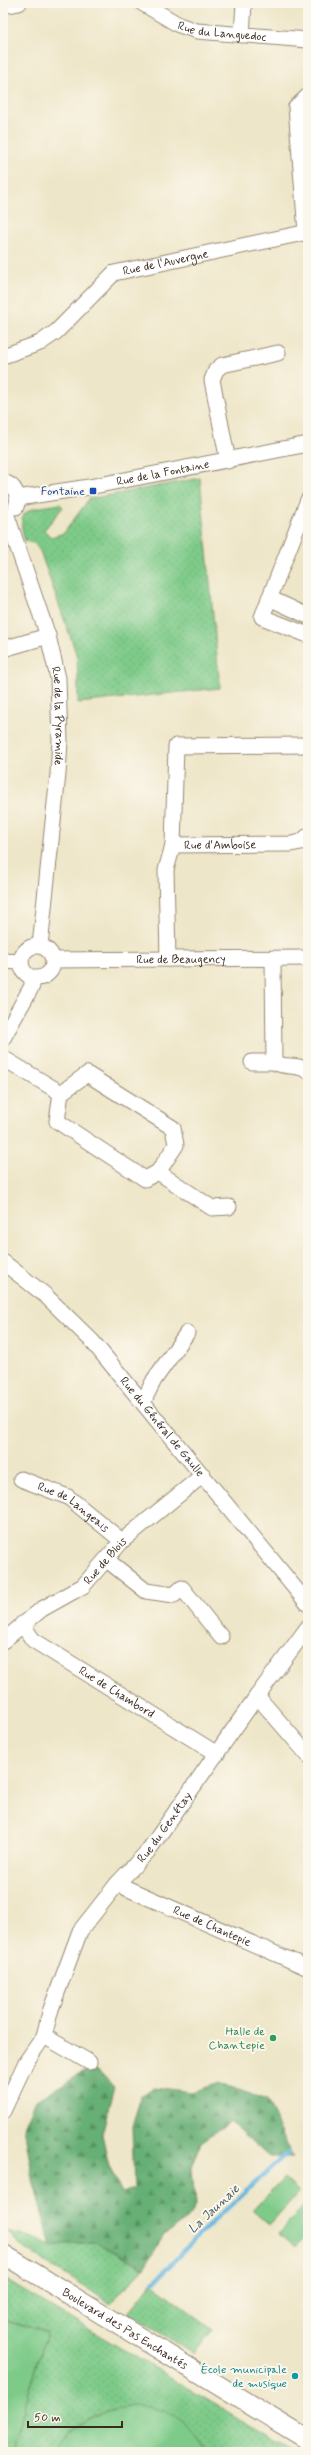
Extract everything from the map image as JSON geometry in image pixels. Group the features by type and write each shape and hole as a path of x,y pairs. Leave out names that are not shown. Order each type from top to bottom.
{"main road":[{"name":"Boulevard des Pas Enchantés","path":"3,2254 308,2440"}],"street":[{"path":"3,6 19,3"},
{"name":"Rue du Languedoc","path":"142,3 179,25 191,29 308,40"},
{"path":"242,35 244,3"},
{"path":"307,232 296,107 308,96"},
{"name":"Rue de l'Auvergne","path":"3,356 40,343 56,332 114,273 307,232"},
{"path":"228,461 212,380 216,370 222,365 278,353"},
{"name":"Rue de la Fontaine","path":"18,498 307,448"},
{"path":"3,482 13,487 18,498 14,510 5,516"},
{"path":"308,500 262,617 308,635"},
{"name":"Rue de la Pyramide","path":"5,516 48,636 58,678 60,741 40,946"},
{"path":"269,598 308,616"},
{"path":"3,649 48,636"},
{"path":"173,845 176,746 308,745"},
{"name":"Rue d'Amboise","path":"168,959 166,870 173,845 291,844 301,842 308,836"},
{"path":"40,946 49,951 53,960 52,970 46,976 38,978 32,978 24,972 21,962 23,955 28,949 40,946"},
{"path":"273,958 274,1062"},
{"name":"Rue de Beaugency","path":"53,960 308,958"},
{"path":"3,960 21,962"},
{"path":"3,1038 32,986 32,978"},
{"path":"3,1058 61,1093"},
{"path":"252,1062 274,1062 280,1066 302,1067 308,1070"},
{"path":"87,1074 173,1128 176,1145 158,1172 145,1179 57,1121 61,1093 87,1074"},
{"path":"158,1172 212,1208 229,1207"},
{"name":"Rue du Général de Gaulle","path":"3,1262 45,1295 92,1341 308,1603"},
{"path":"143,1402 154,1380 188,1332"},
{"name":"Rue de Blois","path":"3,1641 42,1609 84,1586 122,1541 203,1475"},
{"name":"Rue de Langeais","path":"21,1479 68,1497 116,1534 122,1541"},
{"path":"107,1560 146,1591 174,1595 182,1588 221,1637"},
{"name":"Rue de Chambord","path":"22,1624 33,1640 217,1754"},
{"name":"Rue du Genétay","path":"3,2111 26,2062 44,2036 51,2009 80,1931 117,1884 148,1850 257,1696 308,1628"},
{"path":"257,1696 308,1755"},
{"name":"Rue de Chantepie","path":"117,1884 308,1968"},
{"path":"44,2036 89,2062"}],"green space":[{"path":"200,478 220,688 78,703 76,653 40,551 34,543 25,541 22,530 24,515 28,511 34,509 60,504 63,507 44,530 51,537 64,533 89,499"},
{"path":"89,2069 99,2071 114,2087 102,2134 109,2166 122,2193 134,2189 132,2126 141,2096 154,2087 192,2092 219,2083 267,2100 292,2157 269,2157 230,2122 201,2142 192,2167 195,2204 187,2220 164,2235 144,2268 95,2242 51,2245 34,2184 24,2127 36,2100"},
{"path":"284,2178 299,2192 269,2225 253,2211"},
{"path":"308,2201 308,2233 295,2248 279,2234"},
{"path":"7,2232 21,2234 51,2245 95,2242 144,2268 111,2304 21,2246"},
{"path":"3,2278 295,2452 207,2452 200,2441 132,2405 120,2407 97,2415 76,2426 58,2442 51,2452 11,2452 47,2332 3,2319"},
{"path":"152,2283 213,2329 194,2354 128,2313"},
{"path":"3,2319 47,2332 11,2452 3,2452"},
{"path":"132,2405 156,2409 176,2418 192,2432 207,2452 51,2452 58,2442 76,2426 97,2415 120,2407"}],"waterway":[{"name":"La Jaunaie","path":"307,2125 308,2119"},
{"name":"La Jaunaie","path":"154,2282 198,2236 288,2152"}],"place":[{"name":"Fontaine","path":"93,491"},
{"name":"Halle de Chantepie","path":"273,2038"},
{"name":"École municipale de musique","path":"295,2376"}]}
